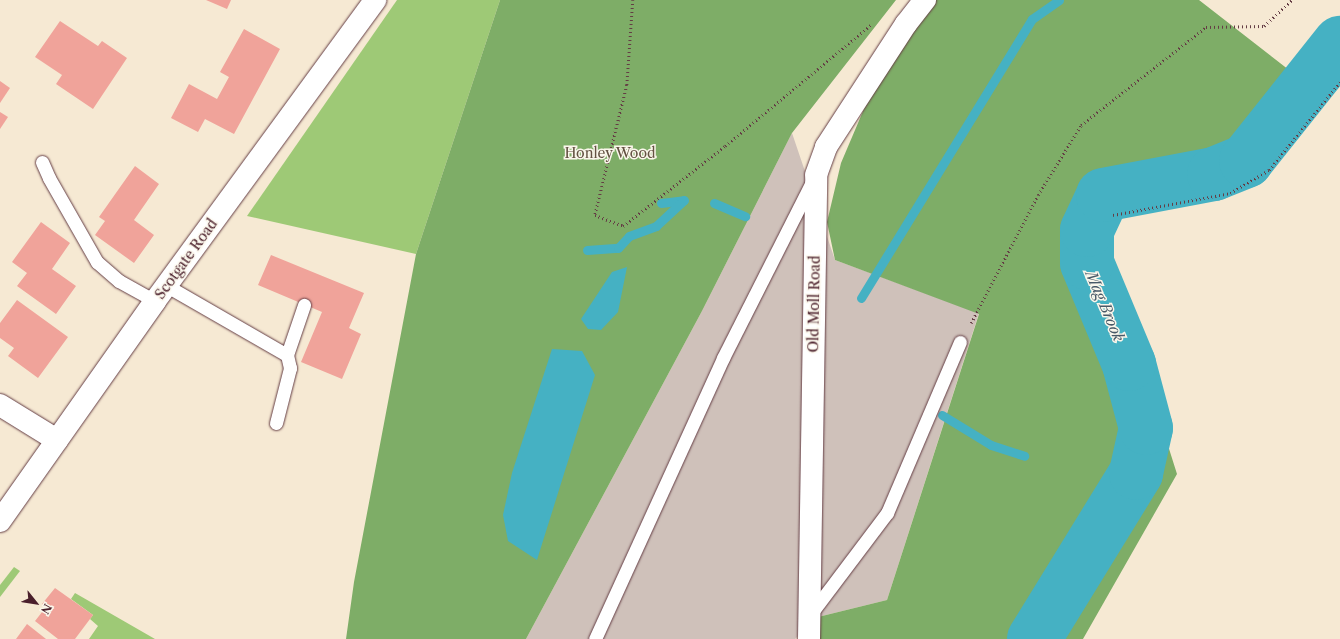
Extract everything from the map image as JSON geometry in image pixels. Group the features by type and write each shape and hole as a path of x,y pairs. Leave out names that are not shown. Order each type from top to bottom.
{"street":[{"name":"Scotgate Road","path":"0,521 161,293 375,0"},
{"name":"Old Moll Road","path":"809,639 816,175 826,147 906,24 925,0"},
{"path":"0,405 57,440"}],"lane":[{"path":"42,162 97,262 119,281 161,293 287,355"},
{"path":"595,639 723,358 816,175"},
{"path":"276,423 290,368 287,355 304,305"},
{"path":"810,615 887,513 960,342"}],"path":[{"path":"633,0 627,85 595,215 624,226 726,146 882,16 906,24"},
{"path":"960,342 1038,195 1082,125 1206,27 1264,26 1292,0"},
{"path":"1113,215 1230,193 1269,170 1340,82"}],"shaded area":[{"path":"792,133 835,260 979,313 887,600 818,617 795,639 526,639 702,311"}],"green space":[{"path":"397,0 500,0 416,254 247,216"},
{"name":"Honley Wood","path":"500,0 896,0 792,133 702,311 526,639 346,639 354,582 416,254"},
{"path":"936,0 1199,0 1320,94 1258,167 1221,184 1109,209 1099,227 1177,474 1083,639 817,639 818,617 887,600 979,314 835,260 827,222 841,163 875,83"},
{"path":"14,567 20,571 0,597 0,585"},
{"path":"75,593 155,639 89,639 98,626 90,619 93,615 71,599"}],"water":[{"path":"627,267 618,312 601,330 588,329 581,319 612,272"},
{"path":"552,349 582,351 595,375 537,560 508,541 503,515 512,473"}],"building":[{"path":"206,0 231,0 227,9"},
{"path":"60,21 98,46 102,41 127,58 93,109 56,84 62,75 35,57"},
{"path":"244,29 280,49 234,134 205,119 198,132 171,118 189,84 217,99 229,77 220,72"},
{"path":"0,81 10,88 0,103"},
{"path":"0,112 8,117 0,129"},
{"path":"135,166 159,184 134,220 154,235 134,263 95,235 105,221 99,217"},
{"path":"41,222 70,243 52,269 76,286 56,314 17,286 27,273 12,262"},
{"path":"271,255 364,293 349,328 361,334 342,379 301,362 322,312 258,285"},
{"path":"17,300 68,337 38,378 8,356 14,348 0,338 0,323"},
{"path":"55,588 93,615 75,639 58,639 35,621 46,607 42,604"},
{"path":"27,624 46,639 16,639"}],"waterway":[{"path":"861,298 1032,19 1059,0"},
{"name":"Mag Brook","path":"1034,639 1136,473 1146,428 1129,364 1087,263 1087,230 1103,195 1214,174 1246,161 1340,43"},
{"path":"661,203 684,200"},
{"path":"587,250 618,248 629,236 656,226 684,200"},
{"path":"714,203 745,216"},
{"path":"942,415 991,445 1024,456"}]}
